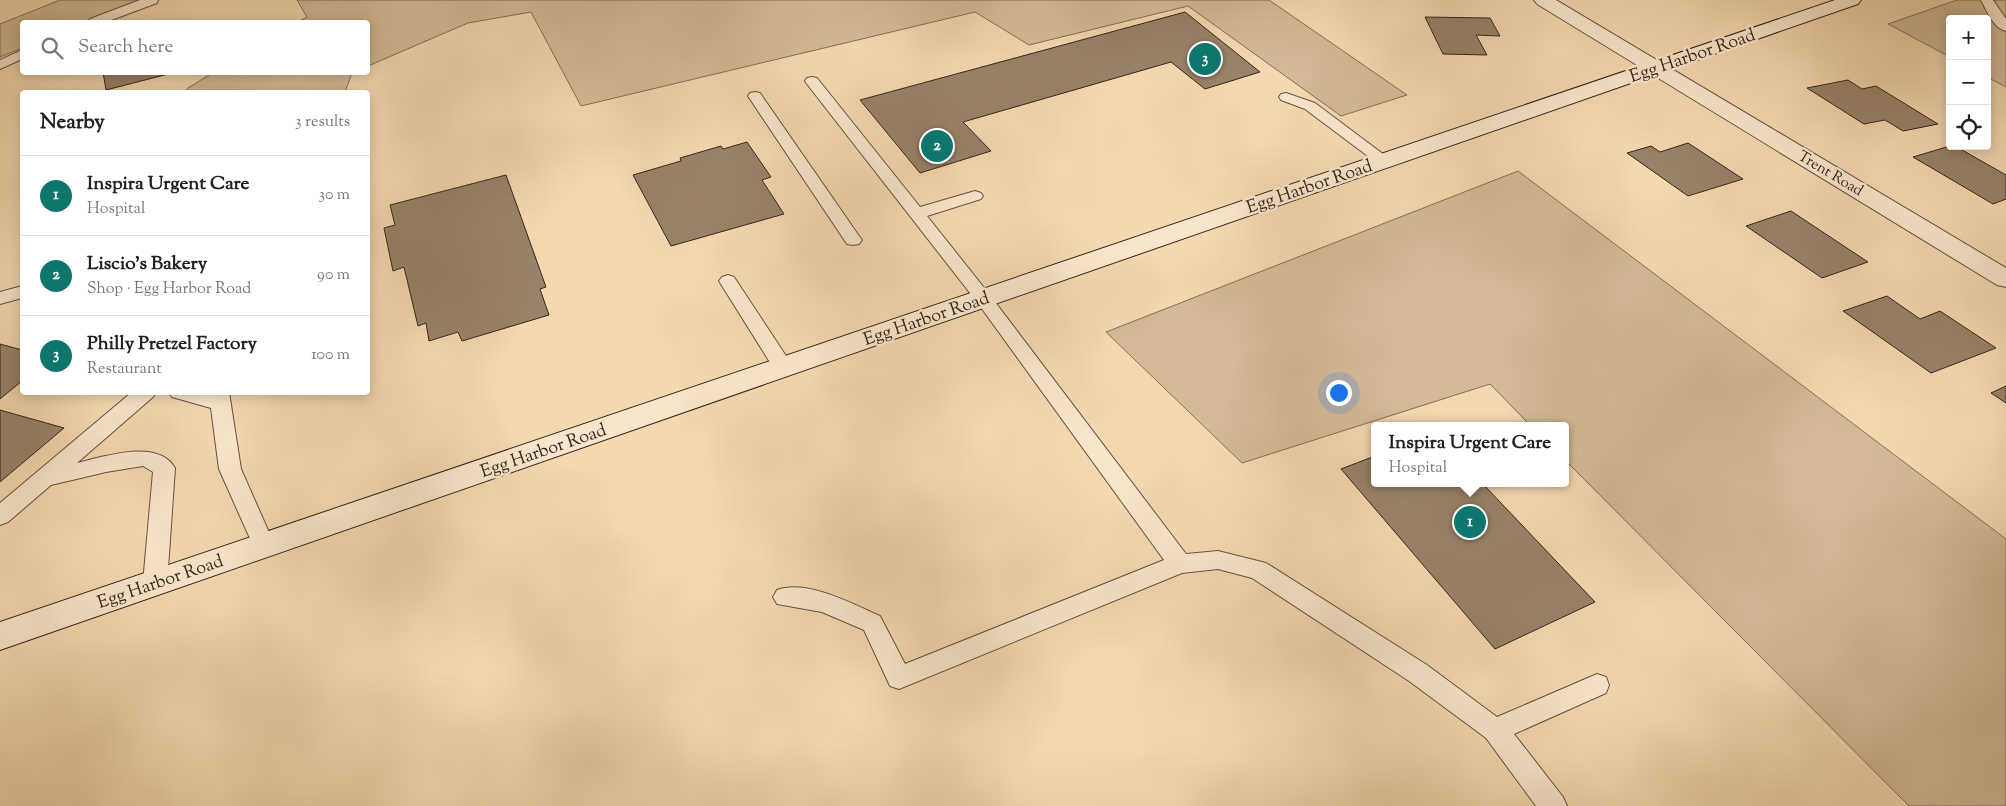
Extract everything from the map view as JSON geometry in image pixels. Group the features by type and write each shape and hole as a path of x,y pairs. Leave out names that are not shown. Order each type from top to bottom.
{"main road":[{"name":"Trent Road","path":"1543,0 2006,279"},
{"name":"Egg Harbor Road","path":"0,636 1852,0"}],"lane":[{"path":"100,20 152,0"},
{"path":"1987,0 1997,18 2006,27"},
{"path":"0,65 20,55"},
{"path":"812,81 983,298 1180,564"},
{"path":"755,96 853,240"},
{"path":"1286,97 1310,106 1383,160"},
{"path":"916,214 975,196"},
{"path":"728,281 782,367"},
{"path":"0,298 20,293"},
{"path":"0,516 143,395"},
{"path":"200,395 220,398 230,469 264,546"},
{"path":"46,478 106,464 145,458 164,468 155,583"},
{"path":"785,597 825,602 872,623 899,678 1180,564 1218,560 1258,570 1418,673 1494,730 1554,806"},
{"path":"1494,730 1597,685"}],"shaded area":[{"path":"60,0 146,0 93,20 20,20 20,49 0,57 0,24"},
{"path":"297,0 1269,0 1407,95 1341,116 1188,6 1029,45 975,12 581,106 531,12 468,23 370,65 370,20 302,20 307,17"},
{"path":"1957,0 2006,0 2006,87 1991,79 1991,15 1946,15 1946,55 1888,24"},
{"path":"209,75 351,75 346,90 186,90"},
{"path":"1518,171 2006,539 2006,806 1909,806 1569,464 1569,422 1527,422 1490,384 1242,463 1106,332"}],"building":[{"path":"1185,12 1260,72 1205,89 1171,62 963,122 991,151 920,173 860,100"},
{"path":"1425,17 1490,18 1500,36 1476,35 1487,55 1443,54"},
{"path":"104,75 164,75 106,90"},
{"path":"1848,80 1862,89 1876,86 1938,124 1903,131 1885,120 1864,124 1807,88"},
{"path":"747,142 771,177 762,180 784,214 671,246 633,175 681,161 680,158 721,146 723,149"},
{"path":"1688,143 1743,179 1688,196 1627,153 1651,146 1660,152"},
{"path":"1946,147 1946,150 1962,150 2006,175 2006,199 1993,204 1913,157"},
{"path":"506,175 546,287 540,289 549,315 462,341 458,332 429,341 426,323 418,326 404,267 393,271 384,228 395,225 390,205"},
{"path":"1791,211 1868,262 1822,278 1746,226"},
{"path":"1887,296 1920,319 1940,311 1996,348 1931,373 1843,311"},
{"path":"0,344 20,349 20,383 0,399"},
{"path":"2006,386 2006,403 1991,393"},
{"path":"0,410 64,428 0,482"},
{"path":"1371,458 1371,487 1486,487 1595,602 1495,649 1341,469"}],"place":[{"name":"Philly Pretzel Factory","path":"1205,59"},
{"name":"Liscio's Bakery","path":"937,146"},
{"name":"Inspira Urgent Care","path":"1470,522"}]}
